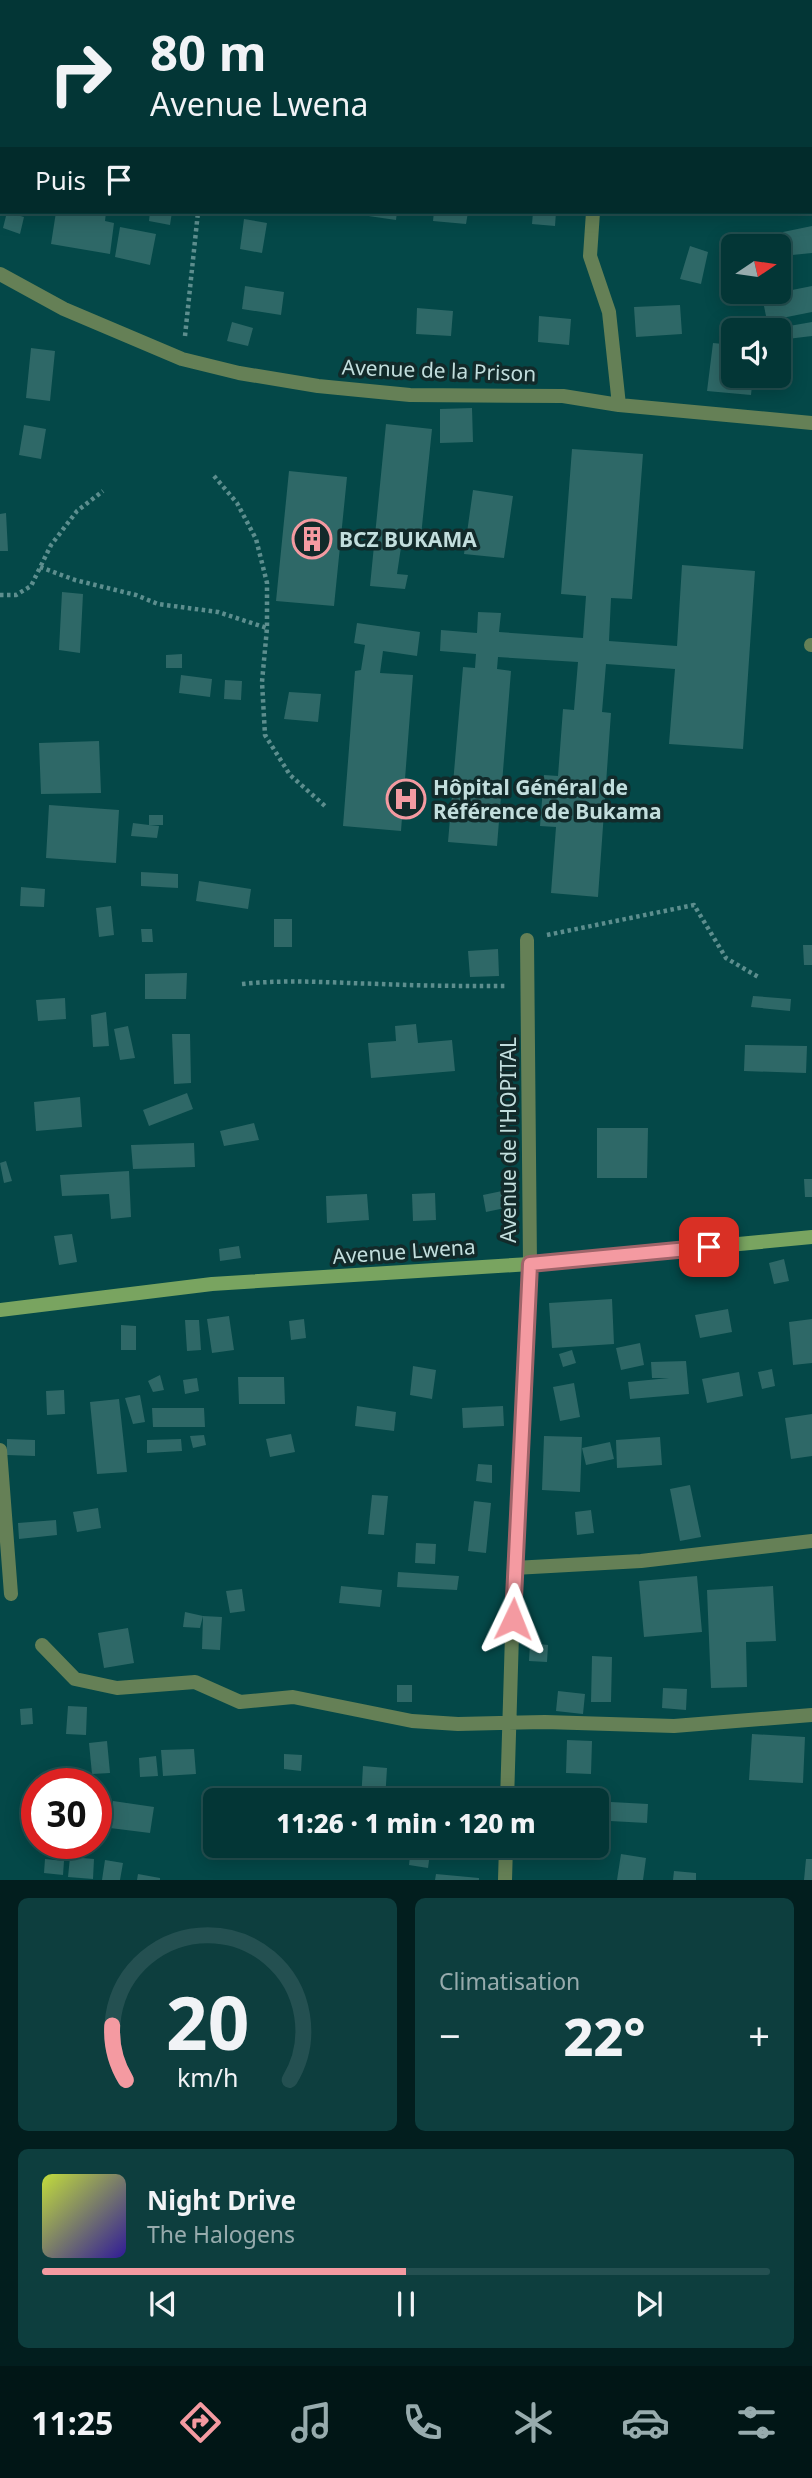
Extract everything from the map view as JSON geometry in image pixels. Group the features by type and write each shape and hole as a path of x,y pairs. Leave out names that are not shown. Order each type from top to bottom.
{"main road":[{"name":"Avenue Lwena","path":"0,1310 212,1284 530,1264 812,1237"}],"street":[{"path":"593,214 590,256 610,312 619,405"},
{"name":"Avenue de la Prison","path":"0,274 64,309 182,359 239,373 318,386 410,395 563,396 619,405 812,423"},
{"name":"Avenue de l'HOPITAL","path":"507,1788 514,1568 530,1264 527,940"},
{"path":"0,1450 11,1594"},
{"path":"514,1568 641,1561 812,1541"},
{"path":"42,1645 75,1679 117,1688 195,1682 240,1702 293,1698 412,1721 458,1724 510,1722 674,1726 812,1715"},
{"path":"505,1880 506,1858"}],"path":[{"path":"182,359 198,214"},
{"path":"214,476 237,503 256,539 267,583 267,628 262,682 265,735 290,775 325,806"},
{"path":"0,595 16,594 31,586 51,545 77,511 103,491"},
{"path":"40,567 158,604 218,612 267,628"},
{"path":"527,940 694,905 726,958 760,978"},
{"path":"242,984 270,981 340,981 528,987"}],"building":[{"path":"6,214 24,217 20,234 3,228"},
{"path":"56,214 106,214 105,221 114,223 110,254 51,244"},
{"path":"150,214 172,214 170,225 149,221"},
{"path":"355,214 397,214 396,220"},
{"path":"434,214 468,214 466,224 433,221"},
{"path":"533,214 556,214 555,226 532,224"},
{"path":"244,219 267,223 262,253 240,249"},
{"path":"812,226 812,253 791,255 791,234 783,232"},
{"path":"120,227 156,234 150,265 115,257"},
{"path":"690,246 708,252 701,284 680,279"},
{"path":"245,286 284,292 281,315 242,309"},
{"path":"812,286 812,312 766,318 764,304 791,304 791,290"},
{"path":"680,305 682,334 636,337 634,307"},
{"path":"417,308 453,311 451,336 416,334"},
{"path":"539,316 571,319 569,345 538,342"},
{"path":"232,322 253,328 248,346 227,341"},
{"path":"812,322 812,336 791,339 791,326"},
{"path":"713,343 721,344 721,388 752,388 751,395 707,391"},
{"path":"31,348 55,351 50,401 26,398"},
{"path":"472,408 473,442 440,443 440,409"},
{"path":"386,424 432,429 421,536 403,534 397,574 408,575 405,589 370,586"},
{"path":"24,425 46,429 41,459 19,455"},
{"path":"572,449 643,454 632,599 611,598 609,641 677,646 682,565 755,571 743,749 669,744 675,669 606,664 602,712 611,713 598,897 551,893 556,827 540,826 544,775 558,776 563,709 574,710 578,662 498,657 497,669 511,671 497,846 448,842 463,667 475,668 476,654 440,651 441,630 477,633 478,612 501,613 499,632 583,638 586,596 561,594"},
{"name":"BCZ BUKAMA","path":"289,471 347,477 334,606 276,601"},
{"path":"473,490 513,496 504,558 464,554"},
{"path":"6,513 8,551 0,551 0,514"},
{"path":"62,592 83,594 80,653 59,650"},
{"path":"357,623 420,632 417,656 383,651 380,673 413,675 401,831 343,826 355,671 361,670 365,645 354,643"},
{"path":"182,654 182,668 166,668 166,655"},
{"path":"181,675 212,679 210,697 179,693"},
{"path":"225,680 242,681 241,700 224,699"},
{"path":"289,692 321,694 318,722 284,719"},
{"path":"99,741 101,793 41,794 39,743"},
{"path":"49,805 119,810 116,863 46,858"},
{"path":"149,815 163,815 163,825 149,825"},
{"path":"133,823 159,826 157,838 131,836"},
{"path":"141,872 178,874 178,888 141,886"},
{"path":"199,881 251,889 248,909 196,901"},
{"path":"21,887 45,889 44,907 20,906"},
{"path":"111,906 114,935 99,937 96,908"},
{"path":"274,919 292,919 292,947 274,947"},
{"path":"141,929 152,929 153,942 142,942"},
{"path":"803,945 812,945 812,965 804,965"},
{"path":"498,949 499,976 470,977 468,951"},
{"path":"187,973 186,999 145,999 145,974"},
{"path":"753,996 791,999 790,1011 751,1007"},
{"path":"65,998 66,1019 38,1021 36,1000"},
{"path":"106,1012 109,1046 93,1047 91,1015"},
{"path":"416,1024 418,1043 452,1040 455,1071 371,1078 368,1043 396,1041 395,1026"},
{"path":"128,1026 135,1058 120,1060 114,1029"},
{"path":"172,1034 190,1034 191,1083 174,1084"},
{"path":"745,1045 807,1046 806,1073 744,1071"},
{"path":"187,1093 193,1109 149,1126 143,1110"},
{"path":"80,1097 82,1127 36,1131 34,1102"},
{"path":"254,1123 259,1140 224,1146 220,1131"},
{"path":"597,1128 648,1128 647,1178 597,1178"},
{"path":"194,1143 195,1167 133,1169 131,1145"},
{"path":"6,1161 12,1181 4,1183 0,1163"},
{"path":"129,1171 131,1217 111,1219 109,1194 62,1196 60,1175"},
{"path":"804,1179 812,1179 812,1197 805,1197"},
{"path":"502,1191 505,1208 486,1212 483,1195"},
{"path":"435,1193 436,1220 413,1221 412,1194"},
{"path":"367,1194 369,1220 327,1223 326,1196"},
{"path":"72,1234 77,1262 59,1265 54,1236"},
{"path":"239,1246 241,1258 220,1261 219,1249"},
{"path":"784,1259 789,1281 774,1284 769,1263"},
{"path":"612,1299 614,1344 552,1348 549,1303"},
{"path":"728,1309 732,1332 700,1338 695,1315"},
{"path":"229,1316 234,1350 212,1353 207,1319"},
{"path":"304,1319 306,1338 291,1340 289,1321"},
{"path":"812,1319 812,1363 793,1365 789,1322"},
{"path":"185,1320 199,1320 201,1350 187,1351"},
{"path":"121,1325 136,1326 136,1350 121,1350"},
{"path":"640,1343 644,1365 621,1370 616,1348"},
{"path":"572,1350 576,1363 563,1367 559,1354"},
{"path":"686,1361 689,1394 630,1399 628,1382 669,1378 652,1378 651,1362"},
{"path":"413,1366 436,1370 432,1399 410,1395"},
{"path":"772,1369 775,1386 762,1389 758,1372"},
{"path":"739,1372 743,1396 707,1403 702,1379"},
{"path":"160,1375 164,1390 153,1392 148,1381"},
{"path":"238,1377 284,1377 285,1404 239,1404"},
{"path":"197,1378 199,1391 185,1394 183,1380"},
{"path":"574,1383 580,1417 560,1421 553,1387"},
{"path":"64,1390 65,1414 47,1415 46,1391"},
{"path":"140,1395 145,1422 133,1424 125,1398"},
{"path":"119,1399 127,1472 97,1474 90,1402"},
{"path":"357,1406 396,1412 394,1431 355,1426"},
{"path":"503,1406 504,1426 463,1428 462,1408"},
{"path":"152,1408 204,1408 205,1427 153,1427"},
{"path":"812,1414 812,1456 791,1459 785,1418"},
{"path":"291,1434 295,1452 270,1457 266,1439"},
{"path":"204,1435 206,1445 193,1448 190,1436"},
{"path":"544,1436 582,1437 580,1492 542,1490"},
{"path":"660,1437 662,1465 617,1468 616,1440"},
{"path":"7,1439 35,1440 35,1456 7,1455"},
{"path":"181,1439 182,1451 147,1453 147,1440"},
{"path":"610,1442 614,1459 586,1465 582,1448"},
{"path":"478,1464 492,1465 492,1483 476,1481"},
{"path":"690,1485 701,1537 680,1541 670,1489"},
{"path":"372,1495 388,1496 384,1535 368,1534"},
{"path":"474,1501 491,1503 486,1553 468,1551"},
{"path":"98,1508 101,1528 77,1532 73,1512"},
{"path":"591,1510 594,1533 577,1535 575,1512"},
{"path":"56,1520 57,1535 19,1539 18,1523"},
{"path":"416,1543 436,1544 435,1564 415,1563"},
{"path":"398,1572 459,1576 457,1590 397,1587"},
{"path":"697,1576 702,1632 644,1637 639,1581"},
{"path":"341,1586 382,1590 380,1607 339,1603"},
{"path":"773,1586 776,1641 746,1642 747,1687 711,1688 707,1590"},
{"path":"242,1589 245,1611 230,1613 226,1591"},
{"path":"185,1612 203,1616 200,1628 183,1627"},
{"path":"203,1616 222,1617 220,1650 202,1649"},
{"path":"128,1628 134,1663 104,1668 98,1633"},
{"path":"530,1643 548,1645 547,1662 529,1661"},
{"path":"592,1656 612,1657 611,1702 591,1702"},
{"path":"397,1685 412,1685 412,1702 397,1702"},
{"path":"663,1688 687,1689 686,1710 662,1708"},
{"path":"558,1691 585,1694 583,1714 556,1711"},
{"path":"68,1706 87,1707 86,1735 66,1734"},
{"path":"32,1708 33,1724 21,1725 20,1709"},
{"path":"752,1734 805,1737 803,1783 749,1780"},
{"path":"567,1740 592,1741 591,1774 566,1773"},
{"path":"107,1741 110,1768 91,1768 89,1743"},
{"path":"194,1749 196,1774 163,1776 161,1750"},
{"path":"284,1754 302,1755 301,1771 284,1769"},
{"path":"156,1756 158,1776 140,1777 139,1758"},
{"path":"363,1766 387,1768 386,1788 362,1788"},
{"path":"113,1801 154,1807 150,1833 112,1828"},
{"path":"611,1802 648,1804 647,1823 610,1821"},
{"path":"621,1854 646,1858 643,1880 617,1880"},
{"path":"410,1858 429,1858 428,1868 409,1865"},
{"path":"45,1859 64,1861 63,1875 44,1873"},
{"path":"70,1859 94,1859 93,1879 68,1877"},
{"path":"806,1859 812,1859 812,1880 804,1880"},
{"path":"105,1860 123,1863 120,1880 102,1880"},
{"path":"674,1871 696,1873 696,1880 673,1880"},
{"path":"138,1874 160,1878 160,1880 137,1880"},
{"path":"436,1874 479,1878 479,1880 435,1880"}],"place":[{"name":"BCZ BUKAMA","path":"312,539"},
{"name":"Hôpital Général de Référence de Bukama","path":"406,799"}],"route":[{"path":"513,1619 530,1264 709,1247"}]}
